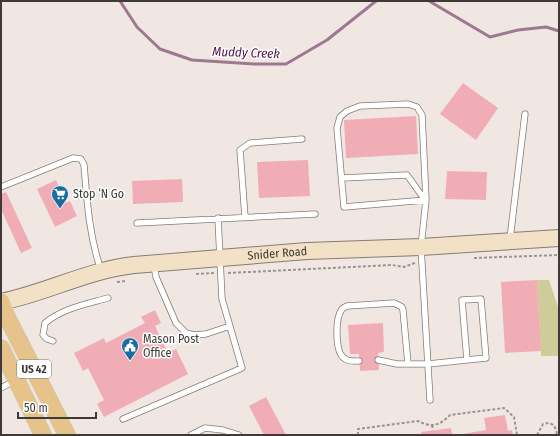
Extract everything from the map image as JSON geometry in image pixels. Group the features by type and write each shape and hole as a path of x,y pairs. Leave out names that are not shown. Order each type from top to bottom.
{"main road":[{"name":"US 42","path":"1,302 6,315 67,435"},
{"name":"US 42","path":"1,348 43,435"}],"street":[{"name":"Snider Road","path":"1,302 16,299 117,267 154,263 221,265 308,251 422,254 510,241 559,238"}],"lane":[{"path":"426,200 344,207 337,128 340,117 347,111 360,106 408,104 417,107 422,115 426,200 422,254 430,400"},
{"path":"510,241 525,114"},
{"path":"245,217 240,150 250,143 302,139"},
{"path":"1,187 73,158 81,159 84,165 87,206 95,252 102,271"},
{"path":"342,178 407,175 426,200"},
{"path":"137,223 315,214"},
{"path":"123,419 242,368 222,299 218,218"},
{"path":"154,263 156,277 176,323 186,333 194,335 206,334 230,326"},
{"path":"53,341 47,339 43,335 45,323 52,317 61,312 108,298"},
{"path":"378,360 397,364 428,364 467,360 486,358 481,299 462,300 467,360"},
{"path":"359,361 346,360 342,358 338,348 338,320 342,309 347,306 394,303 402,307 403,310 408,364"},
{"path":"1,388 16,380"},
{"path":"191,435 205,428 223,430 239,435"}],"path":[{"path":"192,274 221,265 392,265 404,267 422,254"},
{"path":"473,258 559,255"},
{"path":"112,283 128,280"},
{"path":"358,435 358,429 418,421 427,426 444,422 450,416 504,408 514,417 517,435"},
{"path":"536,435 543,424 547,422 556,428 556,435"},
{"path":"432,425 433,430"}],"shaded area":[{"path":"537,280 549,280 559,310 559,356 541,356"}],"building":[{"path":"463,83 498,108 476,140 440,114"},
{"path":"416,116 418,154 346,158 344,120"},
{"path":"308,160 310,196 259,198 257,162"},
{"path":"447,171 487,172 486,200 445,199"},
{"path":"182,179 183,202 133,204 132,181"},
{"name":"Stop ‘N Go","path":"56,180 66,203 70,201 77,216 55,227 37,189"},
{"path":"6,192 32,248 21,253 1,209 1,194"},
{"path":"537,280 541,351 505,353 501,282"},
{"name":"Mason Post Office","path":"155,310 161,323 155,326 168,353 176,349 188,374 104,417 97,404 104,400 88,368 83,371 74,353 104,338 106,343 145,323 141,317"},
{"path":"383,323 384,352 378,353 379,370 360,371 359,354 350,354 348,325"},
{"path":"266,397 286,435 264,435 249,406"},
{"path":"505,415 508,431 512,430 513,435 457,435 486,430 484,418"},
{"path":"451,428 452,435 421,435 421,432"}],"waterway":[{"name":"Muddy Creek","path":"120,1 137,27 160,49 192,60 254,64 286,64 327,40 376,1"},
{"name":"Muddy Creek","path":"429,1 490,37 518,30 546,27 559,31"}],"place":[{"name":"Stop ‘N Go","path":"60,209"},
{"name":"Mason Post Office","path":"130,361"}]}
